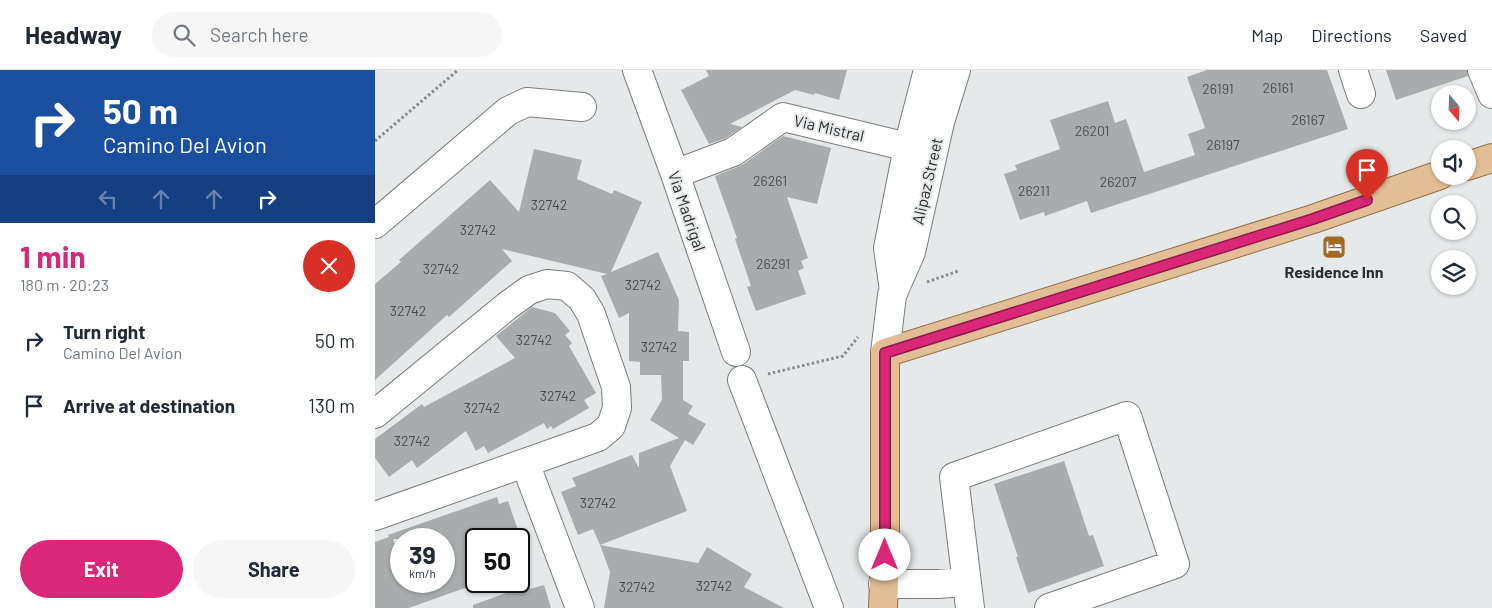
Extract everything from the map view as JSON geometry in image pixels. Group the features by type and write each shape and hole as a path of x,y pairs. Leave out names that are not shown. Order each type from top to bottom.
{"main road":[{"path":"1476,163 1492,158"},
{"path":"885,353 1313,219 1431,178"},
{"name":"Alipaz Street","path":"883,596 885,353"}],"street":[{"name":"Via Madrigal","path":"637,70 736,352"},
{"name":"Alipaz Street","path":"894,291 888,248 908,147 928,70"},
{"name":"Alipaz Street","path":"885,353 894,291 911,252 940,122 956,70"},
{"path":"1483,70 1492,94"},
{"path":"375,224 508,111 527,102 582,107"},
{"name":"Via Mistral","path":"675,174 733,152 783,117 908,147"},
{"path":"375,414 507,306 529,290 547,284 567,286 582,299 591,314 617,387 617,408 611,426 598,437 375,516"},
{"path":"742,380 829,608"},
{"path":"970,608 954,477 1127,416 1175,564 1049,608"},
{"path":"525,463 579,608"},
{"path":"883,596 937,584 966,582"}],"path":[{"path":"375,141 458,70"},
{"path":"742,380 843,356"}],"building":[{"path":"706,70 847,70 839,100 815,93 814,95 795,90 730,124 742,127 726,138 709,144 681,90 709,76"},
{"path":"1207,70 1327,70 1348,129 1091,213 1087,201 1045,216 1044,212 1020,220 1004,174 1017,170 1015,165 1060,149 1050,120 1108,101 1115,123 1126,119 1144,172 1195,155 1188,134 1205,128 1187,77"},
{"path":"1386,70 1467,70 1468,76 1441,85 1431,85 1431,88 1396,100"},
{"path":"783,136 831,148 817,204 787,197 808,258 801,261 804,268 798,271 806,294 756,311 747,287 751,286 735,239 737,238 715,176 742,165"},
{"path":"534,149 582,160 577,179 612,194 614,190 642,202 611,272 658,252 679,300 678,331 689,332 689,361 683,361 683,400 693,406 688,414 706,424 693,445 685,440 670,466 687,511 600,545 593,529 578,535 561,492 576,486 572,478 632,455 639,468 639,453 679,438 650,420 662,400 661,375 640,375 640,362 629,361 629,313 619,318 601,276 607,274 502,249 512,261 449,317 447,315 375,380 375,284 401,262 399,260 490,180 519,212"},
{"path":"532,307 555,313 570,331 565,335 572,343 569,346 596,393 584,400 589,408 553,429 551,426 547,429 544,423 488,453 484,446 476,451 466,431 417,468 412,460 389,477 375,458 375,439 422,404 424,407 515,358 496,336"},
{"path":"1064,461 1089,536 1093,535 1104,566 1028,593 994,484"},
{"path":"497,497 499,504 508,501 517,528 465,528 465,588 455,592 455,528 408,528"},
{"path":"390,534 390,593 451,593 409,608 375,608 375,542 389,537 388,535"},
{"path":"600,545 698,563 707,547 752,574 744,587 784,608 604,608 610,572"},
{"path":"544,585 551,608 473,608 473,605 506,593 530,593 530,589"}],"place":[{"name":"Residence Inn","path":"1334,247"}],"route":[{"path":"885,555 885,353 1313,219 1367,200"}]}
